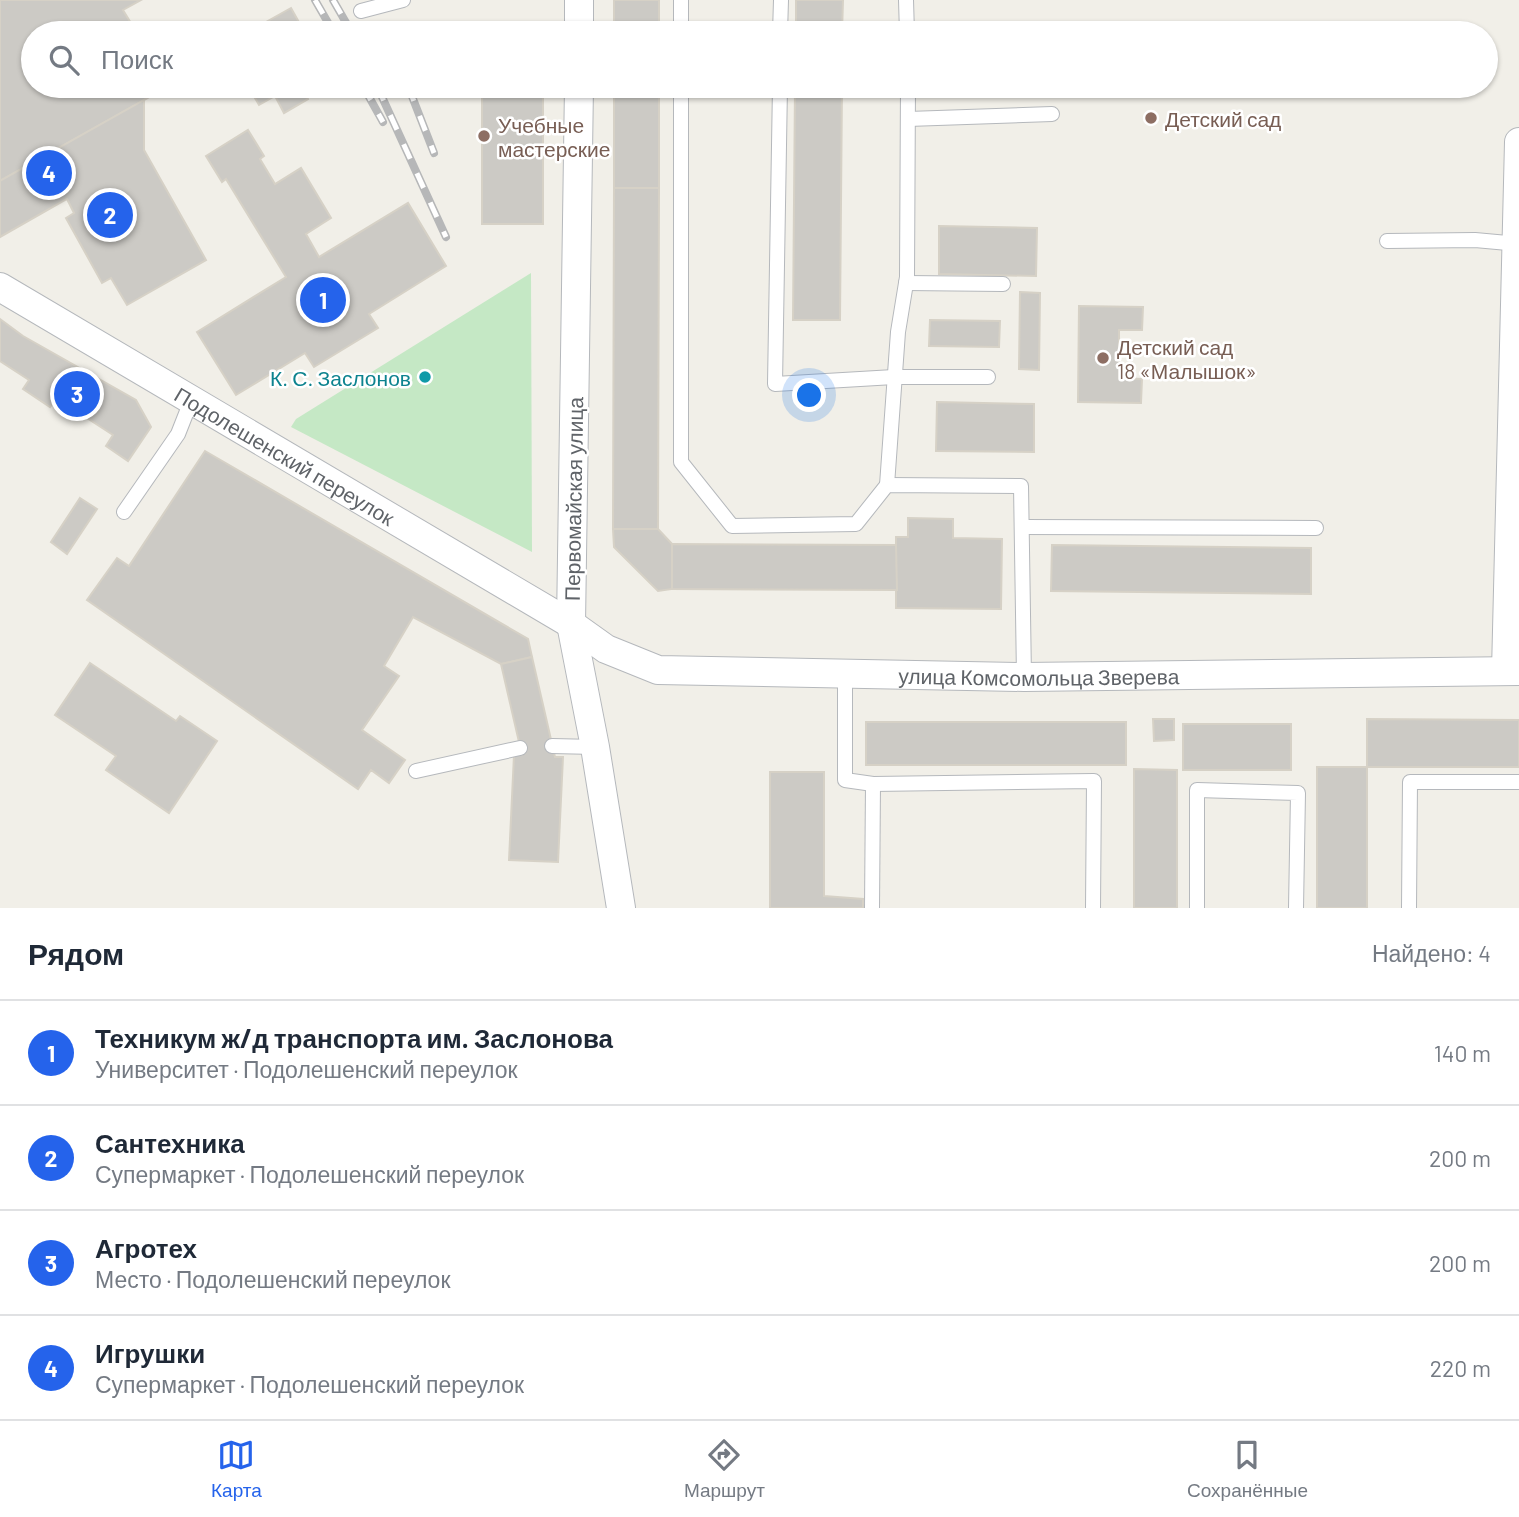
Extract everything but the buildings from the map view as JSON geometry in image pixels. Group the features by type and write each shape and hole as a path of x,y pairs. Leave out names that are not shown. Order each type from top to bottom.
{"street":[{"path":"579,0 579,21"},
{"name":"Первомайская улица","path":"579,98 571,624 595,747 621,908"},
{"path":"1513,671 1519,142"},
{"name":"Подолешенский переулок","path":"0,287 571,624"},
{"name":"улица Комсомольца Зверева","path":"571,624 606,649 659,670 1024,677 1513,671"}],"lane":[{"path":"361,11 403,0"},
{"path":"681,0 681,21"},
{"path":"780,21 781,0"},
{"path":"906,0 907,21"},
{"path":"681,98 681,462 732,526 856,524 887,485 894,377 906,283 908,98"},
{"path":"780,98 775,384 894,377 988,377"},
{"path":"908,119 1052,114"},
{"path":"1387,241 1475,240 1518,244"},
{"path":"906,283 1003,284"},
{"path":"124,512 178,434 191,401"},
{"path":"887,485 1021,485 1024,677"},
{"path":"1022,527 1316,528"},
{"path":"845,674 845,780 873,784 1094,781 1093,908"},
{"path":"552,746 595,747"},
{"path":"416,771 520,748"},
{"path":"1409,908 1410,782 1519,782"},
{"path":"873,784 873,908"},
{"path":"1197,908 1197,790 1298,793 1296,908"}],"green space":[{"path":"531,273 532,552 291,427 296,419"}],"railway":[{"path":"315,0 327,21"},
{"path":"333,0 345,21"},
{"path":"370,98 383,122"},
{"path":"382,98 446,237"},
{"path":"413,98 434,153"}],"place":[{"name":"Детский сад","path":"1151,118"},
{"name":"Учебные мастерские","path":"484,136"},
{"name":"Игрушки","path":"49,173"},
{"name":"Сантехника","path":"110,215"},
{"name":"Техникум ж/д транспорта им. Заслонова","path":"323,300"},
{"name":"Детский сад 18 «Малышок»","path":"1103,358"},
{"name":"К. С. Заслонов","path":"425,377"},
{"name":"Агротех","path":"77,394"}]}
